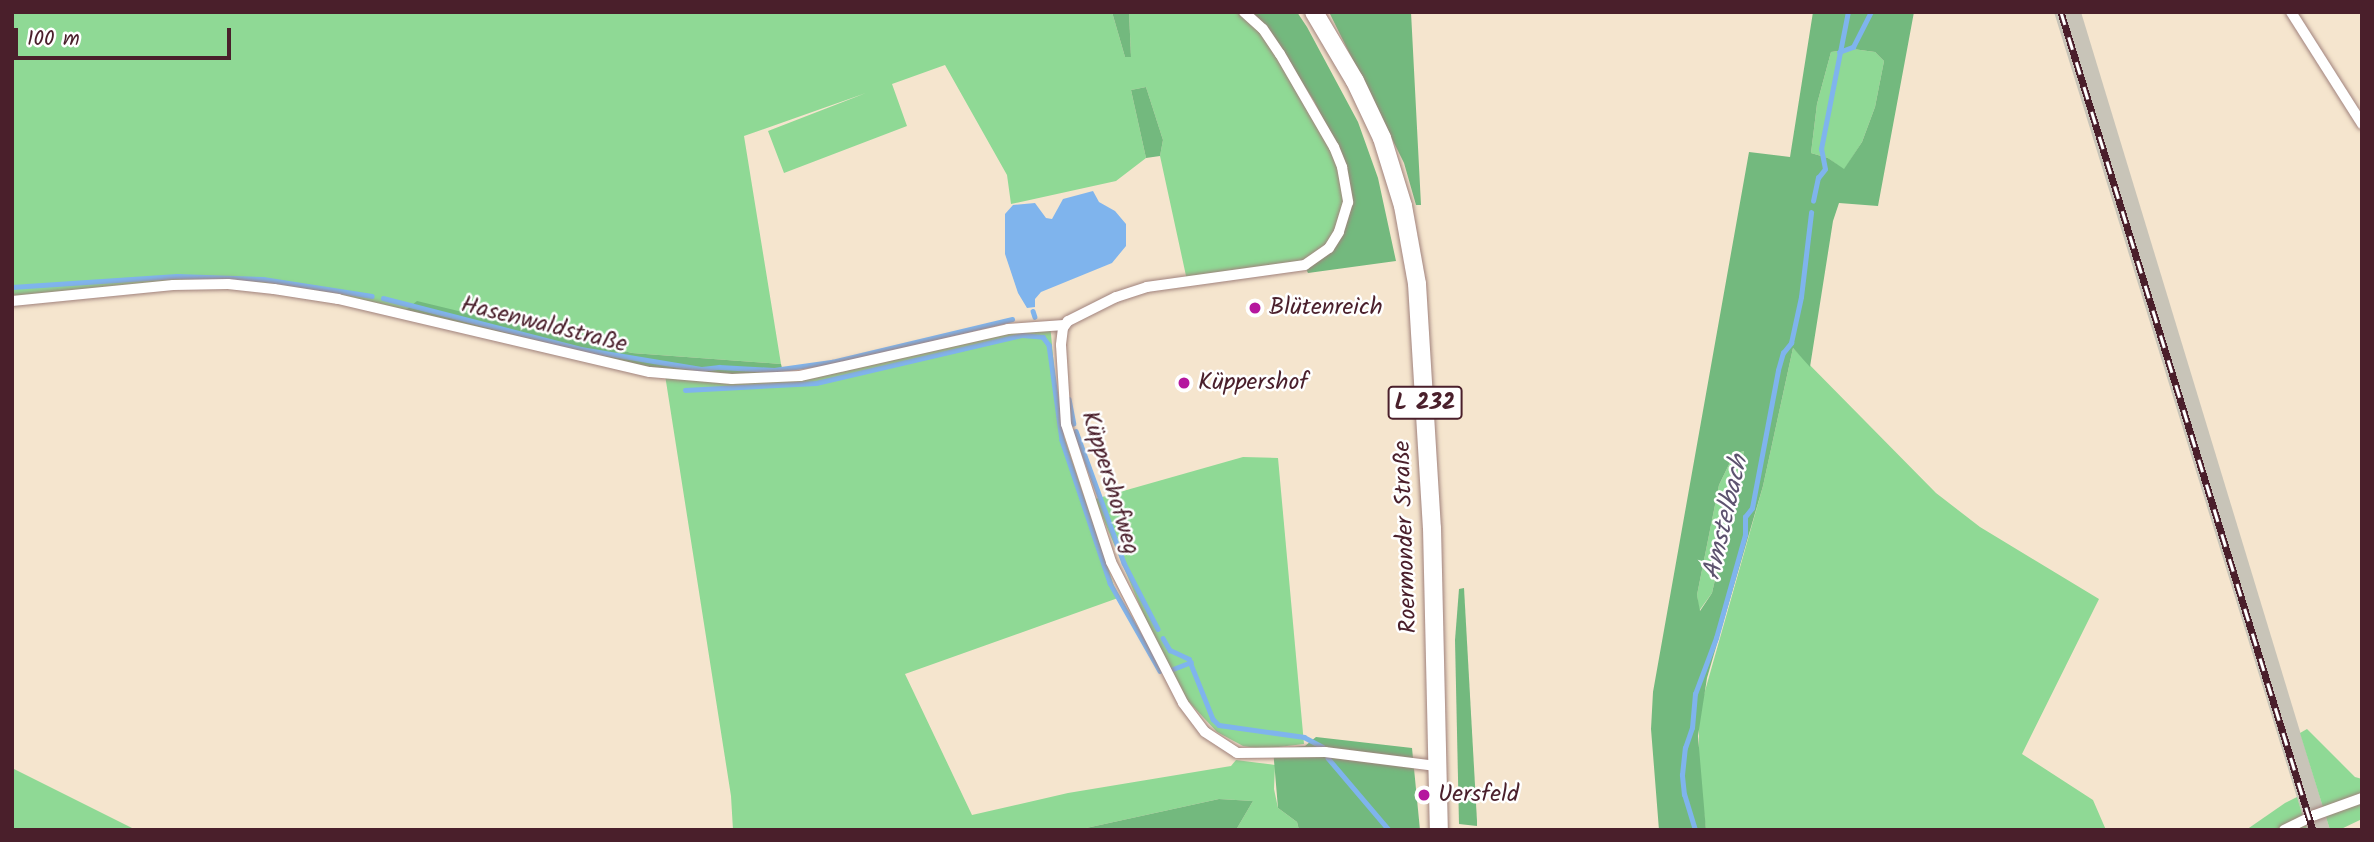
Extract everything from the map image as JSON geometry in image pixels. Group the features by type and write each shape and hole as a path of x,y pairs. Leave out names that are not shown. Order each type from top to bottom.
{"main road":[{"name":"Roermonder Straße","path":"1314,12 1350,72 1382,138 1403,206 1417,284 1432,528 1439,830"}],"street":[{"path":"1064,325 1116,297 1147,287 1305,265 1329,248 1346,215 1346,184 1334,147 1280,54 1263,29 1244,12"},
{"path":"2291,12 2362,124"},
{"name":"Hasenwaldstraße","path":"12,301 173,285 228,284 338,299 650,372 732,379 800,376 1007,329 1064,325"},
{"name":"Küppershofweg","path":"1064,325 1061,384 1066,424 1079,467 1111,562 1193,720 1221,745 1237,753 1325,752 1436,766"},
{"path":"2284,830 2362,798"}],"shaded area":[{"path":"2054,12 2081,12 2330,830 2307,830"}],"green space":[{"path":"12,12 1112,12 1125,57 1131,57 1129,12 1250,12 1273,36 1292,62 1334,141 1352,197 1350,217 1343,235 1306,269 1188,285 1160,156 1163,140 1146,87 1131,90 1146,158 1116,181 1011,204 1007,175 945,65 892,84 907,126 784,173 768,131 866,93 744,136 781,364 632,353 538,332 401,314 339,299 228,287 110,290 12,301"},
{"path":"1112,12 1129,12 1131,57 1125,57"},
{"path":"1250,12 1297,12 1307,27 1358,122 1378,178 1396,261 1308,273 1306,269 1343,235 1352,197 1334,141 1314,101 1273,36"},
{"path":"1329,12 1411,12 1421,205 1416,205 1404,163"},
{"path":"1813,12 1914,12 1878,206 1839,203 1833,221 1810,367 1793,348 1763,486 1707,678 1698,736 1706,830 1659,830 1651,729 1653,692 1749,152 1790,157","holes":["1853,49 1875,52 1884,61 1875,107 1862,142 1844,169 1828,158 1811,153 1817,104 1831,52","1744,451 1712,593 1700,611 1697,595 1719,485 1734,454"]},
{"path":"1853,49 1875,52 1884,61 1875,107 1862,142 1844,170 1828,158 1811,153 1817,104 1831,52"},
{"path":"1146,87 1163,140 1160,156 1146,158 1131,90"},
{"path":"417,301 632,353 781,364 784,376 665,375 401,314"},
{"path":"1050,323 1059,422 1118,598 905,674 972,815 1068,793 1231,766 1236,760 1275,765 1274,789 1278,808 1297,822 1299,830 1236,830 1253,801 1219,799 1077,830 733,830 731,796 665,375 799,376"},
{"path":"1793,348 1936,493 1980,527 2099,599 2022,754 2093,800 2106,830 1706,830 1699,772 1699,723 1703,698 1763,486"},
{"path":"1744,451 1712,593 1699,611 1697,595 1719,485 1734,454"},
{"path":"1243,457 1278,458 1304,744 1262,749 1243,746 1217,732 1188,701 1148,625 1095,499"},
{"path":"1464,588 1477,826 1459,824 1455,640 1459,589"},
{"path":"2307,729 2355,777 2362,779 2362,819 2339,830 2330,830 2300,733"},
{"path":"1316,737 1412,748 1420,830 1299,830 1297,822 1278,808 1273,749 1305,746"},
{"path":"12,768 136,830 12,830"},
{"path":"2297,797 2307,830 2246,830 2285,803"},
{"path":"1219,799 1253,801 1236,830 1077,830"}],"water":[{"path":"1093,191 1099,202 1115,211 1126,224 1126,246 1112,263 1041,292 1035,299 1035,307 1027,308 1018,293 1005,254 1005,214 1013,205 1035,203 1046,218 1052,219 1063,199"}],"waterway":[{"name":"Amstelbach","path":"1813,201 1818,178 1825,169 1821,149 1848,12"},
{"path":"1839,52 1853,47 1871,12"},
{"name":"Amstelbach","path":"1695,830 1684,795 1682,775 1685,748 1692,728 1695,694 1716,638 1745,535 1745,517 1752,508 1778,370 1783,353 1791,343 1801,297 1811,213"},
{"path":"12,287 177,276 263,279 372,296"},
{"path":"383,298 581,349 702,369 719,367 774,370 832,362 1012,319"},
{"path":"1033,311 1035,317"},
{"path":"685,390 816,383 1022,335 1043,337"},
{"path":"1043,337 1049,345 1062,440 1110,583 1160,671"},
{"path":"1069,399 1074,424"},
{"path":"1076,431 1124,563 1158,629"},
{"path":"1163,638 1170,650 1189,659 1213,719 1219,725 1304,737 1323,747"},
{"path":"1173,669 1191,662"},
{"path":"1328,758 1389,830"}],"railway":[{"path":"2061,12 2313,830"}],"place":[{"name":"Blütenreich","path":"1255,308"},
{"name":"Küppershof","path":"1184,383"},
{"name":"Uersfeld","path":"1424,795"}]}
